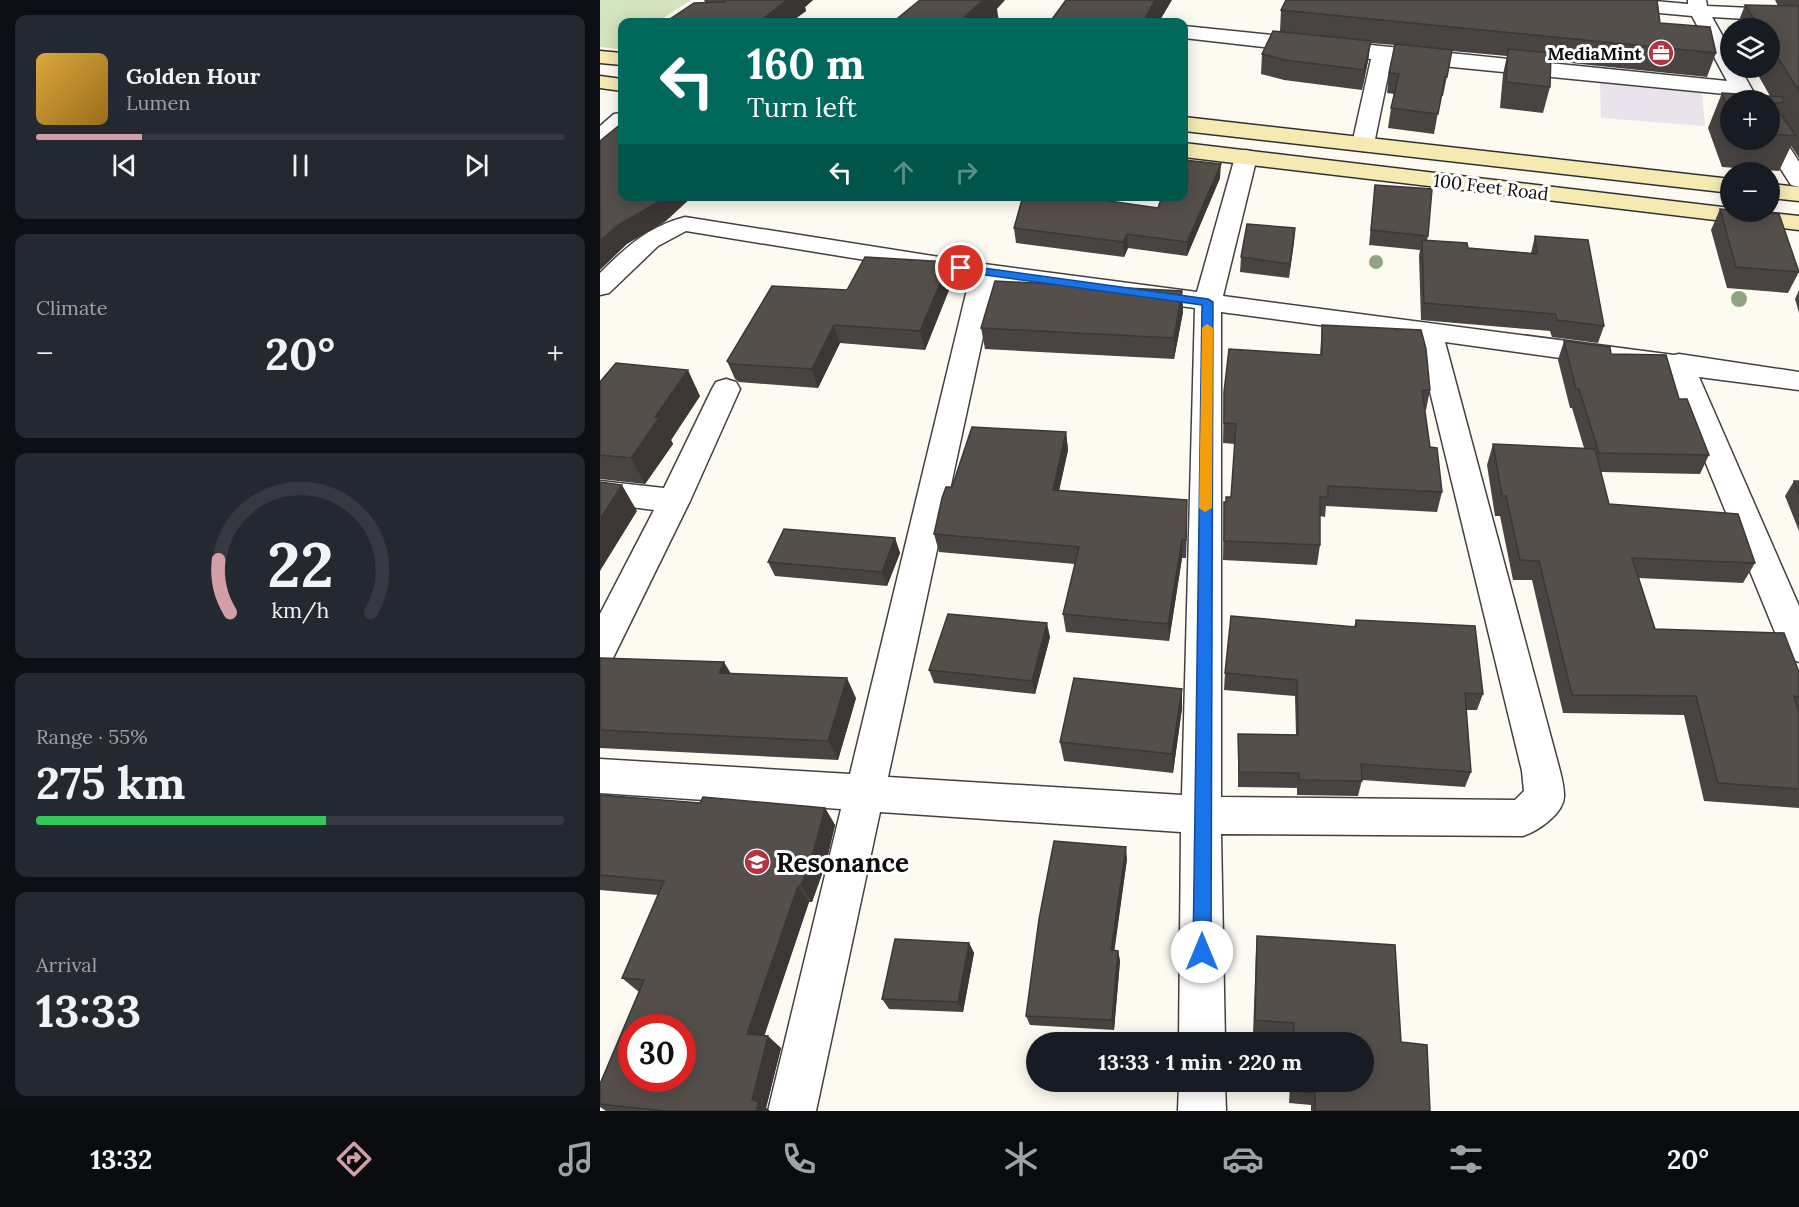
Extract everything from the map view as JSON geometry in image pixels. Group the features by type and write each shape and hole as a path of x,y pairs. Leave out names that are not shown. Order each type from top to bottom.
{"main road":[{"path":"600,82 618,84"},
{"name":"100 Feet Road","path":"1188,124 1720,185"},
{"name":"100 Feet Road","path":"1188,150 1799,223"},
{"path":"1780,192 1799,194"}],"street":[{"path":"1584,0 1698,5 1799,16"},
{"path":"1698,5 1741,90"},
{"path":"1188,32 1720,92"},
{"path":"1363,144 1382,54"},
{"path":"600,138 618,122"},
{"path":"1780,150 1799,180"},
{"path":"1202,1032 1208,302 1246,157"},
{"path":"600,287 654,237 669,228 685,224 984,272 1430,333 1679,363 1799,381"},
{"path":"792,1111 984,272"},
{"path":"600,776 1202,815 1523,818 1545,797 1539,759 1430,333"},
{"path":"1679,363 1799,647"},
{"path":"600,648 674,501 726,389"},
{"path":"600,492 674,501"},
{"path":"1202,1092 1202,1111"}],"shaded area":[{"path":"1600,82 1702,93 1705,126 1601,118"}],"green space":[{"path":"600,0 691,0 663,18 618,18 618,49 600,47"}],"building":[{"path":"724,0 787,0 764,18 672,18 694,3 725,2"},
{"path":"920,0 983,0 963,18 898,18"},
{"path":"1066,0 1155,0 1145,18 1053,18"},
{"path":"1286,0 1657,0 1660,23 1710,27 1716,53 1281,10"},
{"path":"1745,5 1799,6 1799,91 1780,61 1780,18 1753,18"},
{"path":"1273,31 1371,41 1364,70 1285,60 1262,54"},
{"path":"1395,44 1452,50 1438,114 1391,108 1399,74 1389,73"},
{"path":"1508,49 1551,53 1550,87 1506,82"},
{"path":"1780,113 1796,136 1780,135"},
{"path":"618,126 618,201 659,201 618,225 600,241 600,141"},
{"path":"1188,160 1221,164 1187,242 1127,234 1123,242 1014,228 1022,201 1109,201 1158,208 1160,201 1188,201"},
{"path":"1375,185 1432,189 1428,236 1371,230"},
{"path":"1780,217 1799,272 1736,267 1724,222 1780,222"},
{"path":"1247,224 1295,228 1290,264 1241,257"},
{"path":"1535,236 1588,240 1604,326 1557,320 1555,314 1424,303 1422,240 1467,243 1468,248 1537,254"},
{"path":"865,257 949,262 920,331 834,325 812,369 731,364 727,361 772,286 847,290"},
{"path":"995,281 1182,291 1174,338 981,328"},
{"path":"1322,325 1421,330 1426,349 1430,390 1422,390 1430,447 1437,448 1442,492 1328,486 1328,497 1320,497 1320,545 1224,541 1224,502 1226,502 1226,497 1231,497 1236,424 1224,423 1224,392 1229,349 1322,355"},
{"path":"1564,341 1610,347 1611,354 1666,355 1679,399 1687,399 1709,455 1599,453 1579,389 1576,389"},
{"path":"616,363 688,370 655,417 659,418 631,458 600,455 600,382"},
{"path":"972,427 1066,432 1053,490 1187,500 1186,540 1182,540 1168,624 1063,614 1079,547 934,534 942,498 946,487 952,487"},
{"path":"1493,444 1595,449 1609,504 1738,514 1755,563 1632,558 1655,629 1784,633 1799,672 1799,697 1794,696 1799,712 1799,789 1718,783 1696,696 1572,695 1539,561 1520,560 1506,496 1502,496"},
{"path":"1794,481 1799,481 1799,494"},
{"path":"600,482 622,485 600,519"},
{"path":"784,529 895,538 882,572 768,562"},
{"path":"948,614 1047,623 1032,681 929,670"},
{"path":"1231,616 1356,627 1356,620 1475,626 1483,694 1465,693 1471,772 1361,764 1362,781 1299,780 1299,773 1239,772 1238,734 1298,735 1297,680 1225,673"},
{"path":"600,658 724,662 719,673 847,678 828,741 600,730"},
{"path":"1074,678 1182,689 1172,754 1060,742"},
{"path":"600,795 700,803 703,797 825,808 815,846 801,886 798,886 747,1034 768,1036 752,1100 759,1102 756,1111 666,1111 600,1104 600,1084 618,1041 618,1092 696,1092 696,1014 630,1014 644,980 622,978 664,881 600,875"},
{"path":"1054,841 1126,847 1111,950 1118,951 1112,1020 1026,1016 1039,919"},
{"path":"1257,936 1395,945 1401,1042 1427,1045 1430,1111 1315,1111 1315,1093 1304,1092 1374,1092 1374,1032 1294,1032 1294,1023 1255,1020"},
{"path":"895,939 969,943 958,1002 882,999"}],"slow traffic":[{"path":"1205,508 1207,328"}],"place":[{"name":"MediaMint","path":"1661,53"},
{"name":"Resonance","path":"757,862"}],"route":[{"path":"961,268 1208,302 1202,952"}]}
